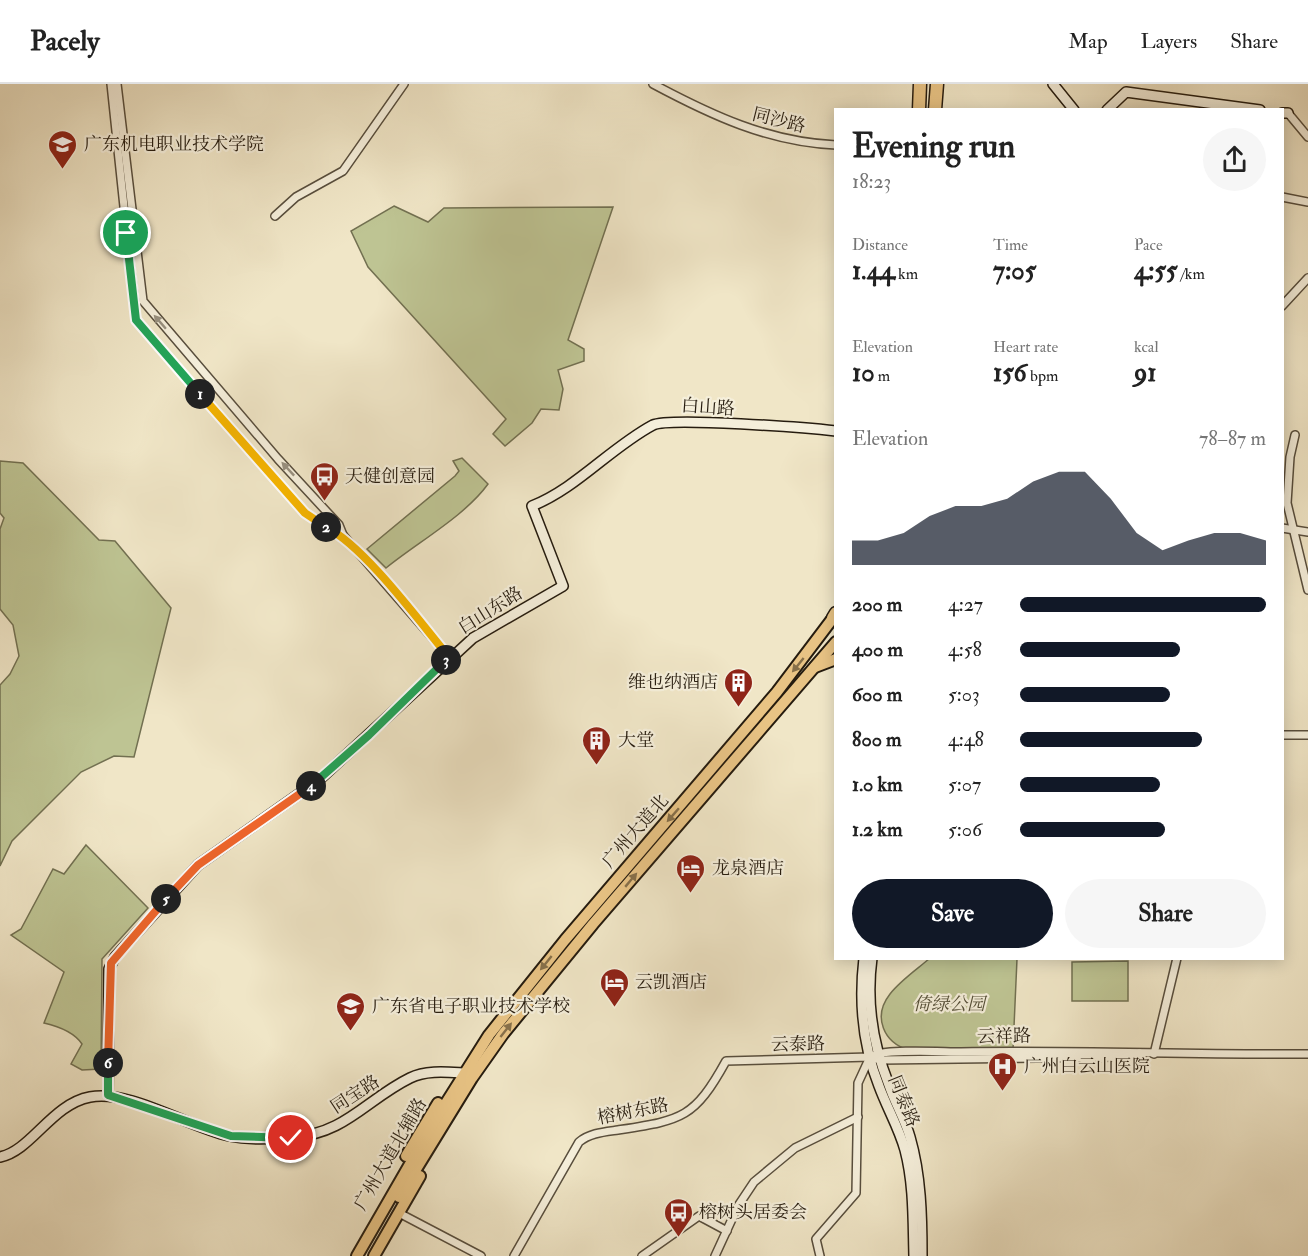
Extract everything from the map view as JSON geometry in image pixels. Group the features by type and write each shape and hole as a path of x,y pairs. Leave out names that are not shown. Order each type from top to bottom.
{"highway":[{"path":"919,108 920,84"},
{"path":"935,108 937,84"}],"main road":[{"name":"广州大道北","path":"760,721 834,619"},
{"name":"广州大道北","path":"468,1075 539,971 760,721 834,644"},
{"path":"812,668 834,660"},
{"path":"357,1256 468,1075"},
{"name":"广州大道北辅路","path":"374,1256 456,1115 468,1075"},
{"name":"广州大道北辅路","path":"351,1256 430,1115 468,1075"},
{"path":"365,1256 454,1098"}],"street":[{"path":"111,84 136,320 305,513 344,535"},
{"path":"117,84 143,301 278,459 339,525 344,535 449,657"},
{"path":"275,216 296,197 343,171 404,84"},
{"name":"同沙路","path":"652,84 718,117 760,133 795,142 834,145"},
{"path":"1053,84 1072,108"},
{"path":"1109,108 1126,92 1245,108"},
{"path":"1285,113 1308,138"},
{"path":"1284,197 1308,202"},
{"path":"1284,304 1308,278"},
{"name":"白山路","path":"563,586 532,506 560,492 633,438 662,422 834,431"},
{"path":"1295,435 1287,504 1287,527 1308,590"},
{"path":"1287,527 1308,532"},
{"name":"白山东路","path":"108,1095 109,969 115,957 198,865 319,780 449,657 494,624 563,586"},
{"path":"1284,735 1308,735"},
{"name":"同泰路","path":"864,960 863,1010 906,1155 912,1197 914,1256"},
{"name":"同泰路","path":"872,960 869,1005 876,1057 913,1150 920,1204 922,1256"},
{"path":"1154,1054 1177,960"},
{"name":"云祥路","path":"876,1057 1124,1057 1140,1053 1308,1054"},
{"path":"820,1256 816,1239 856,1193 858,1083 876,1057"},
{"name":"云泰路","path":"726,1061 876,1057"},
{"name":"榕树东路","path":"514,1256 579,1142 591,1134 664,1122 689,1112 710,1091 726,1061"},
{"name":"同宝路","path":"0,1157 10,1154 67,1105 81,1099 108,1095 231,1136 291,1138 313,1135 338,1126 410,1078 435,1072 468,1075"},
{"path":"715,1256 738,1206 754,1182 795,1148 858,1117"},
{"path":"399,1214 481,1256"},
{"path":"642,1256 699,1216 727,1231"}],"green space":[{"path":"394,206 428,222 444,208 613,207 568,340 584,349 584,361 558,370 563,389 559,410 541,409 532,423 505,446 493,434 506,419 368,267 351,231"},
{"path":"462,458 488,484 454,518 386,568 367,549 455,476 459,471 453,461"},
{"path":"0,461 23,463 99,540 115,541 171,608 134,757 114,756 81,772 12,841 0,866 0,685 10,674 19,656 13,625 0,609 0,529 4,518 0,513"},
{"path":"86,845 148,908 102,959 101,1069 82,1070 71,1064 82,1044 79,1040 65,1030 44,1023 64,972 11,935 21,929 53,869 64,874"},
{"name":"倚绿公园","path":"928,960 1017,960 1013,1049 909,1050 900,1047 887,1035 882,1020 885,1003 898,985"},
{"path":"1128,961 1128,1001 1072,1001 1072,962"}],"place":[{"name":"广东机电职业技术学院","path":"63,170"},
{"name":"天健创意园","path":"324,502"},
{"name":"维也纳酒店","path":"739,708"},
{"name":"大堂","path":"597,766"},
{"name":"龙泉酒店","path":"691,894"},
{"name":"云凯酒店","path":"614,1008"},
{"name":"广东省电子职业技术学校","path":"351,1032"},
{"name":"广州白云山医院","path":"1003,1092"},
{"name":"榕树头居委会","path":"678,1238"}],"route":[{"path":"126,233 133,307 138,324 305,513 344,535 449,657 319,780 198,865 121,949 109,969 108,1095 231,1136 291,1138"}]}
